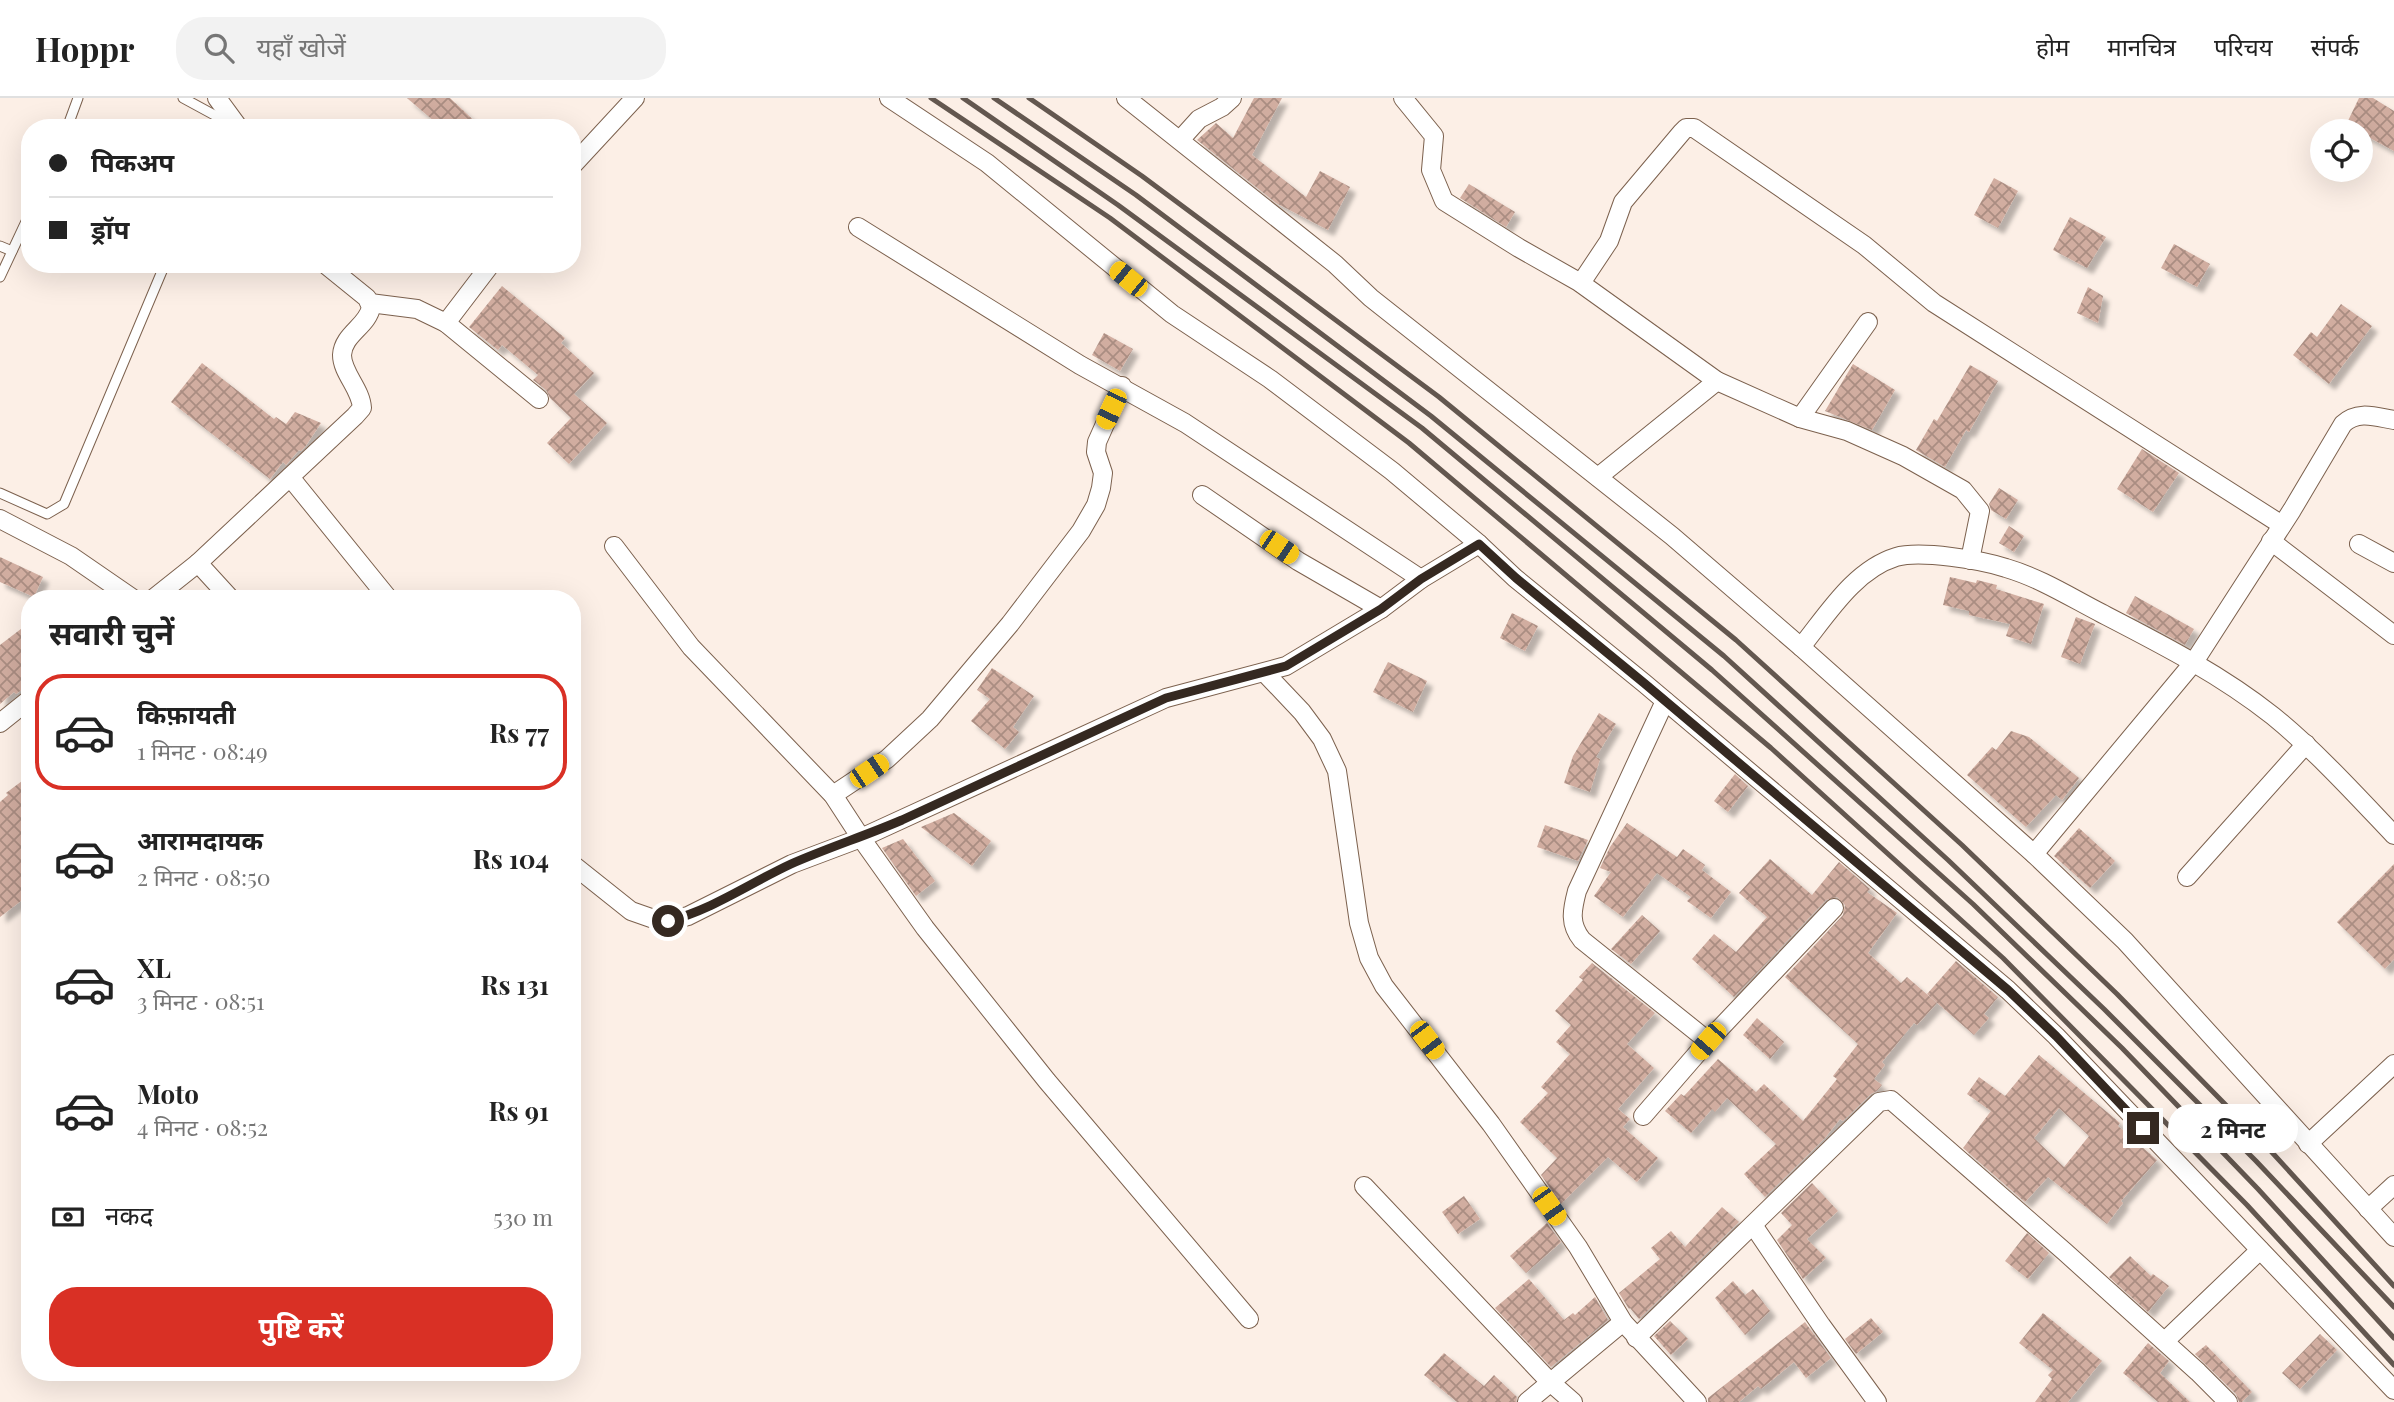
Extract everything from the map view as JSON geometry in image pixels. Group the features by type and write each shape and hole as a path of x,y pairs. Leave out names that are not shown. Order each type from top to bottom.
{"street":[{"path":"581,156 635,98"},
{"path":"888,98 986,163 1149,297 1270,379 1392,471 2008,990 2056,1036 2394,1390"},
{"path":"1126,98 1335,264 1371,298 1672,536 2035,854 2133,949 2394,1237"},
{"path":"1180,140 1199,119 1222,107 1232,98"},
{"path":"1403,98 1434,136 1431,170 1444,201 1518,248 1581,283 1717,381 1800,418 1847,431 1903,456 1963,490 1980,511 1970,560"},
{"path":"219,99 233,119"},
{"path":"1581,283 1609,241 1623,202 1682,132 1686,128 1694,128 1864,245 1934,303 2282,526"},
{"path":"858,227 1080,365 1185,423 1421,579"},
{"path":"164,590 198,564 362,408 361,399 343,361 342,353 349,338 371,312 370,303 336,273"},
{"path":"446,323 484,273"},
{"path":"370,303 417,309 446,323 539,399"},
{"path":"1800,418 1868,322"},
{"path":"1598,477 1717,381"},
{"path":"833,795 887,759 930,719 1010,624 1081,531 1096,505 1101,488 1103,473 1096,452 1097,442 1122,386"},
{"path":"2035,854 2194,662 2282,526 2343,424 2350,417 2367,415 2394,420"},
{"path":"290,477 382,590"},
{"path":"1202,495 1298,561 1381,609"},
{"path":"0,519 71,556 120,590"},
{"path":"2272,541 2394,635"},
{"path":"581,870 631,911 668,921 688,916 792,864 860,838 1166,698 1286,666 1381,609 1421,579 1479,544"},
{"path":"2359,544 2394,562"},
{"path":"614,546 691,647 833,795 860,838 925,928 1047,1081 1249,1319"},
{"path":"1801,647 1852,586 1874,568 1896,557 1919,555 2005,567 2033,578 2194,662 2240,691 2306,744 2394,835"},
{"path":"198,564 222,590"},
{"path":"1265,673 1303,712 1322,739 1337,771 1359,923 1369,958 1384,986 1490,1124 1570,1236 1623,1322 1697,1402"},
{"path":"1665,701 1577,891 1571,917 1573,929 1582,940 1708,1041"},
{"path":"0,723 21,706"},
{"path":"2187,877 2306,744"},
{"path":"1643,1116 1708,1041 1834,908"},
{"path":"2308,1144 2394,1063"},
{"path":"1636,1338 1879,1101 1891,1100 2165,1341 2228,1402"},
{"path":"2368,1209 2394,1185"},
{"path":"1364,1186 1549,1381 1573,1402"},
{"path":"1753,1225 1877,1402"},
{"path":"2165,1341 2260,1250"},
{"path":"1527,1402 1623,1322"}],"lane":[{"path":"70,119 78,98"},
{"path":"183,98 218,119"},
{"path":"0,277 21,232"},
{"path":"0,246 12,251"},
{"path":"0,493 47,514 64,504 161,273"}],"building":[{"path":"407,98 450,98 472,119 432,119"},
{"path":"1254,98 1282,98 1252,155 1306,197 1320,171 1350,187 1328,230 1276,203 1197,140 1216,123 1233,138"},
{"path":"2359,98 2373,98 2394,111 2394,151 2373,140 2373,119 2349,119"},
{"path":"1994,178 2018,191 1998,228 1974,215"},
{"path":"1469,184 1515,212 1506,227 1460,198"},
{"path":"2070,217 2106,237 2087,268 2053,250"},
{"path":"2174,244 2210,264 2197,287 2161,268"},
{"path":"502,286 565,338 561,343 594,373 574,394 607,423 569,464 547,443 571,418 550,398 546,390 533,380 538,375 502,345 498,350 469,327"},
{"path":"2088,287 2103,296 2098,323 2077,313"},
{"path":"2341,304 2372,326 2329,384 2293,355 2311,332 2317,337"},
{"path":"1104,333 1133,349 1120,371 1092,355"},
{"path":"202,363 274,419 276,417 286,424 295,412 321,423 305,447 286,465 283,462 270,479 171,402"},
{"path":"1853,364 1895,390 1872,430 1825,411"},
{"path":"1970,365 1998,381 1945,467 1916,450 1934,419 1937,421"},
{"path":"2142,449 2179,473 2153,512 2117,489"},
{"path":"1999,488 2018,500 2006,519 1991,510 1989,504"},
{"path":"2009,526 2024,536 2014,552 1999,543"},
{"path":"0,557 43,577 37,590 21,591 0,582"},
{"path":"1950,577 1997,585 1996,589 2044,604 2031,644 2006,636 2010,624 1969,615 1969,611 1943,605"},
{"path":"2135,596 2194,629 2185,645 2126,613"},
{"path":"1512,613 1538,626 1525,651 1500,638"},
{"path":"2076,617 2095,624 2080,664 2061,657"},
{"path":"21,629 21,690 16,694 14,692 0,704 0,645"},
{"path":"1388,662 1427,681 1413,712 1373,692"},
{"path":"992,668 1034,696 1013,727 1019,732 1005,749 971,721 990,699 977,690"},
{"path":"1599,713 1616,724 1596,757 1600,759 1590,792 1564,783 1573,756"},
{"path":"2011,731 2029,737 2079,778 2062,800 2056,795 2026,827 1967,775 1992,747 1996,750"},
{"path":"1735,774 1748,786 1728,812 1714,801"},
{"path":"21,782 21,901 0,917 0,802 8,795 6,793"},
{"path":"954,813 991,841 972,866 921,827"},
{"path":"1627,823 1677,857 1683,849 1705,865 1702,870 1731,892 1711,918 1687,901 1691,897 1657,873 1623,917 1594,896 1611,872 1600,868 1610,847"},
{"path":"1545,825 1588,840 1578,861 1537,847"},
{"path":"2079,828 2115,861 2090,888 2054,856"},
{"path":"903,839 935,881 916,896 882,848"},
{"path":"1770,859 1812,895 1839,862 1870,889 1867,892 1897,913 1868,953 1901,983 1907,977 1937,1003 1917,1025 1914,1023 1882,1062 1885,1065 1874,1079 1882,1085 1877,1091 1843,1121 1840,1119 1825,1138 1765,1197 1744,1174 1776,1144 1727,1098 1715,1112 1712,1109 1691,1133 1665,1111 1681,1094 1684,1096 1718,1059 1756,1092 1764,1084 1803,1121 1837,1079 1833,1076 1858,1044 1785,977 1843,915 1845,905 1837,897 1826,900 1734,997 1692,959 1714,934 1736,952 1767,917 1739,893"},
{"path":"2394,864 2394,959 2385,969 2337,922"},
{"path":"1642,915 1660,931 1631,964 1611,949"},
{"path":"1956,961 1998,997 1984,1014 1989,1018 1974,1035 1927,994"},
{"path":"1592,963 1655,1013 1627,1044 1654,1068 1618,1109 1630,1119 1623,1127 1658,1158 1637,1182 1608,1157 1561,1204 1541,1175 1557,1158 1520,1122 1548,1093 1541,1087 1570,1054 1556,1042 1571,1025 1555,1011 1583,980 1579,977"},
{"path":"1757,1018 1784,1042 1770,1059 1743,1035"},
{"path":"2039,1055 2120,1123 2118,1126 2157,1160 2121,1201 2123,1203 2107,1224 2048,1177 2025,1202 1963,1148 1991,1111 1967,1094 1979,1077 2005,1096","holes":["2059,1108 2089,1136 2064,1167 2034,1138"]},
{"path":"1812,1183 1838,1211 1807,1239 1826,1258 1803,1279 1777,1240 1792,1225 1781,1213"},
{"path":"1464,1196 1480,1219 1458,1234 1442,1212"},
{"path":"1722,1207 1739,1222 1639,1319 1619,1293 1660,1259 1651,1248 1671,1231 1685,1247"},
{"path":"1547,1223 1561,1242 1526,1273 1510,1256"},
{"path":"2027,1233 2049,1253 2028,1279 2005,1261"},
{"path":"2130,1256 2151,1276 2153,1274 2169,1286 2148,1312 2109,1277"},
{"path":"1529,1279 1564,1320 1573,1313 1575,1315 1595,1297 1608,1320 1551,1367 1495,1308"},
{"path":"1733,1281 1745,1295 1753,1289 1770,1311 1745,1335 1715,1298"},
{"path":"2043,1313 2102,1361 2068,1402 2035,1402 2052,1379 2048,1375 2053,1370 2019,1343"},
{"path":"1871,1318 1883,1332 1856,1354 1845,1339"},
{"path":"1670,1321 1688,1339 1671,1355 1654,1336"},
{"path":"1805,1322 1831,1358 1806,1378 1794,1362 1761,1389 1758,1386 1739,1402 1708,1402 1708,1398"},
{"path":"2320,1334 2337,1350 2300,1389 2282,1373"},
{"path":"2148,1343 2169,1361 2160,1373 2190,1402 2158,1402 2123,1373"},
{"path":"2206,1345 2252,1392 2242,1402 2239,1402 2236,1394 2195,1354"},
{"path":"1444,1353 1484,1386 1494,1375 1517,1397 1516,1402 1457,1402 1424,1375"}],"railway":[{"path":"931,98 1110,218 1409,443 1771,748 2003,958 2247,1205 2394,1365"},
{"path":"963,98 1118,205 1422,428 1712,670 1973,904 2122,1048 2258,1189 2394,1338"},
{"path":"994,98 1136,195 1431,416 1724,656 1948,860 2104,1009 2256,1161 2394,1307"},
{"path":"1029,98 1142,176 1439,397 1736,640 1962,845 2117,994 2268,1148 2394,1286"}],"route":[{"path":"668,921 688,916 792,864 963,793 1166,698 1286,666 1381,609 1421,579 1479,544 1516,578 2008,990 2056,1036 2143,1128"}]}
